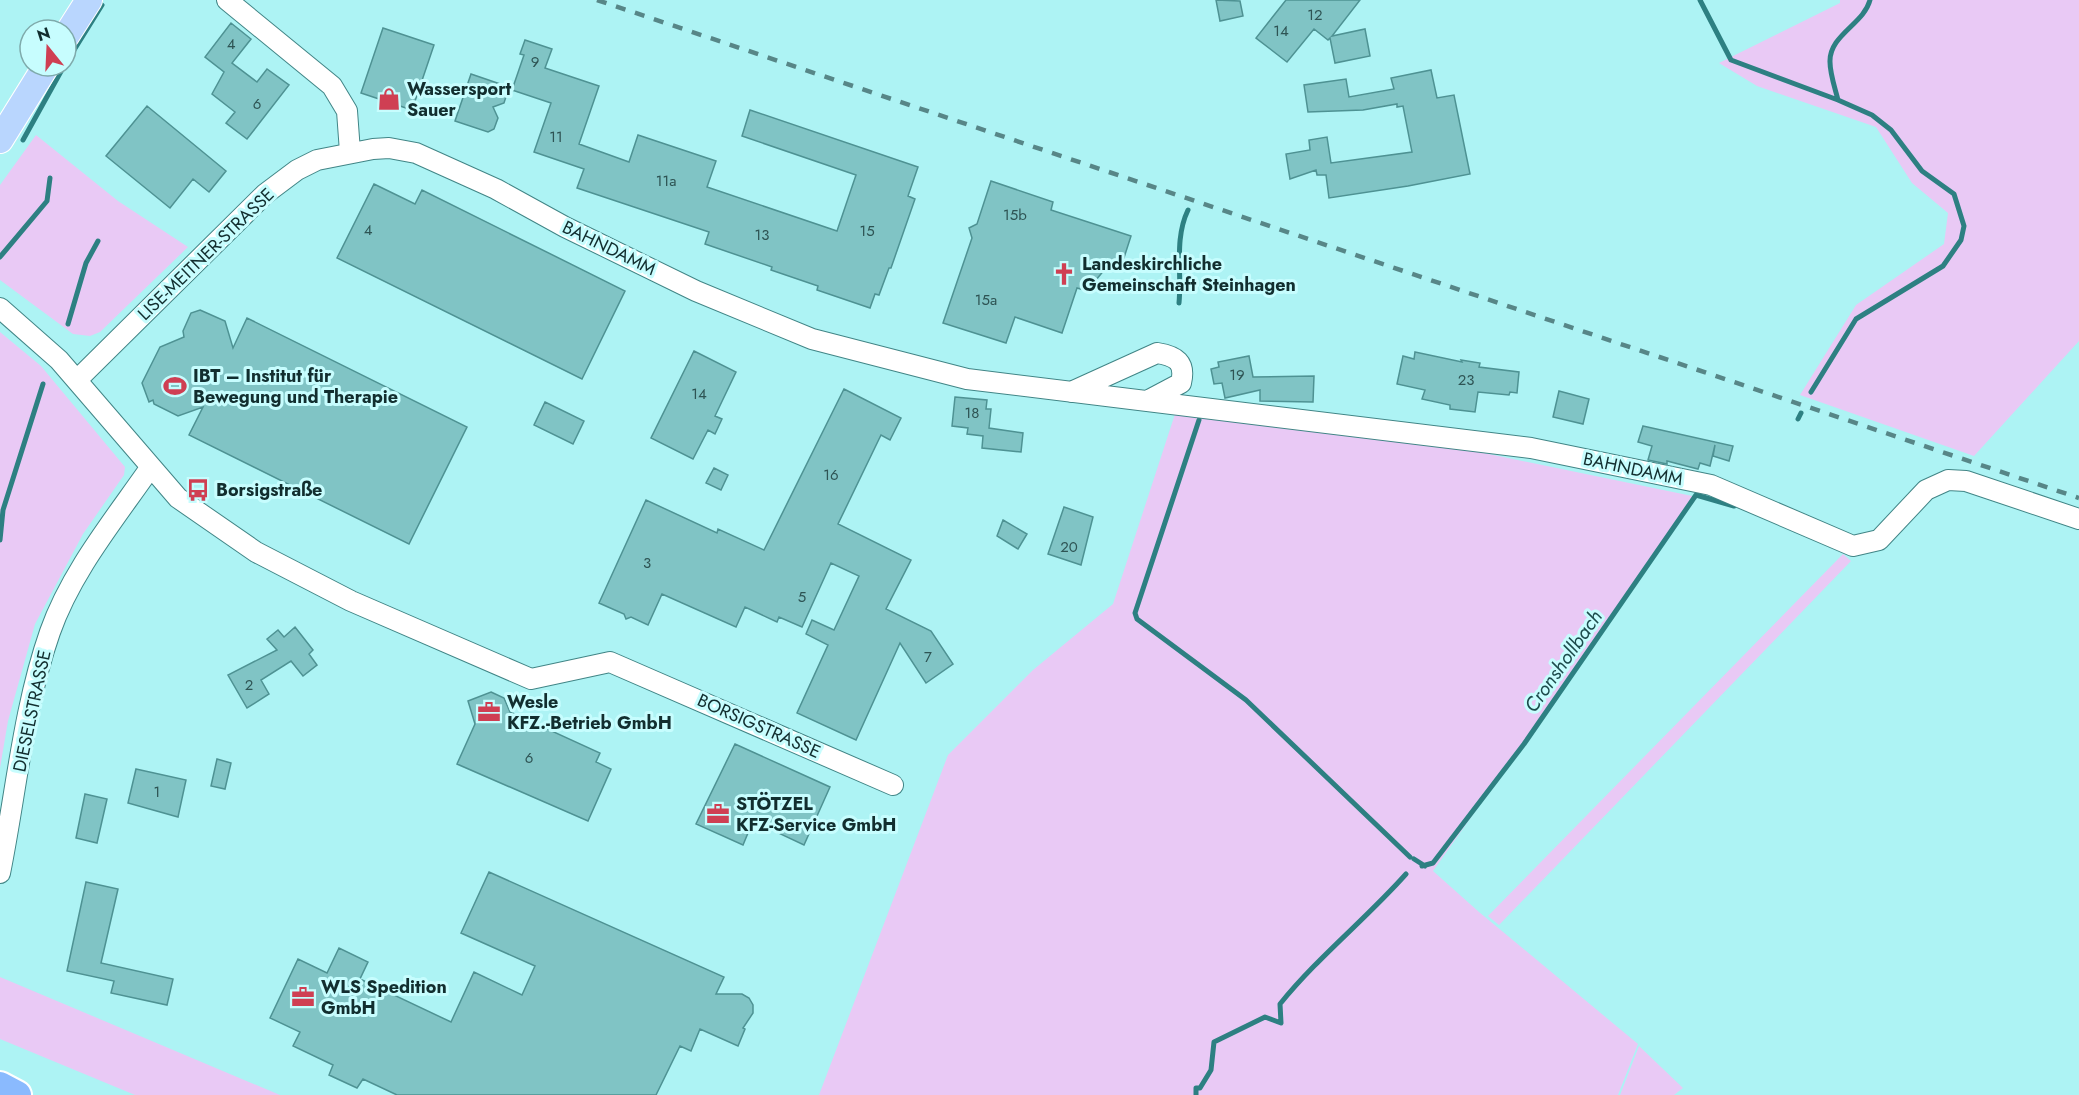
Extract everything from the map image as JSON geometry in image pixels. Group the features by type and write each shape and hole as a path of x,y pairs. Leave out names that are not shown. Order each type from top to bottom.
{"highway":[{"path":"0,1086 17,1095"}],"main road":[{"path":"78,18 89,0"},
{"path":"0,140 39,78"}],"street":[{"path":"227,0 332,86 347,111 350,152"},
{"name":"BAHNDAMM","path":"350,152 389,148 416,153 496,189 565,227 696,291 812,339 967,380 1531,448 1711,485 1853,546 1879,540 1926,490 1948,480 1966,481 2079,519"},
{"name":"LISE-MEITNER-STRASSE","path":"76,380 265,194 297,170 318,160 350,152"},
{"name":"BORSIGSTRASSE","path":"0,308 41,342 178,498 256,552 351,600 531,679 610,662 893,785"},
{"path":"1071,392 1157,353 1172,355 1180,360 1184,370 1181,383 1147,401"},
{"name":"DIESELSTRASSE","path":"0,873 37,676 51,630 70,588 150,468"}],"shaded area":[{"path":"1840,0 2079,0 2079,341 1974,456 1800,395 1856,305 1944,244 1948,213 1912,183 1876,127 1757,86 1719,63 1840,3"},
{"path":"36,135 118,201 188,247 100,332 90,336 73,334 0,280 0,185"},
{"path":"0,332 41,366 125,467 124,475 83,534 35,624 8,721 0,768"},
{"path":"1175,414 1460,448 1697,497 1433,871 1638,1044 1618,1095 819,1095 948,755 1033,670 1113,604"},
{"path":"1843,554 1851,561 1499,925 1488,916"},
{"path":"0,977 280,1095 135,1095 0,1039"},
{"path":"1639,1046 1683,1088 1674,1095 1620,1095"}],"building":[{"path":"1216,0 1240,1 1243,16 1220,21"},
{"path":"1286,0 1360,0 1332,36 1365,29 1370,56 1335,63 1330,38 1328,40 1314,29 1287,62 1256,38"},
{"path":"231,23 251,39 232,63 257,82 267,69 289,85 247,139 226,123 235,112 212,94 224,72 205,57"},
{"path":"383,28 434,45 412,110 361,93"},
{"path":"525,40 552,49 545,68 599,86 579,144 629,162 638,135 716,161 707,187 837,231 856,175 742,136 750,110 918,167 908,196 915,199 891,268 889,268 879,295 875,294 870,308 817,290 818,286 771,270 772,267 705,244 709,232 577,188 584,169 534,152 551,103 512,90 524,55 520,54"},
{"path":"1431,70 1437,98 1454,95 1470,174 1329,198 1326,175 1317,175 1316,170 1290,179 1286,154 1310,150 1309,140 1327,137 1331,163 1412,152 1403,106 1397,107 1397,104 1363,110 1308,112 1304,85 1346,79 1349,97 1394,89 1391,78"},
{"path":"471,74 509,87 504,103 493,107 498,118 494,129 488,132 455,121"},
{"path":"147,106 226,171 209,192 193,179 170,208 106,156"},
{"path":"991,181 1053,202 1051,210 1131,236 1121,267 1110,263 1087,291 1077,288 1062,333 1015,317 1006,343 943,323 972,238 969,228 977,224"},
{"path":"374,184 415,204 422,190 625,291 582,379 337,258"},
{"path":"200,310 225,321 233,348 247,318 467,427 409,544 189,435 203,407 178,416 154,404 153,400 149,402 142,383 160,347 184,337 183,331 191,313"},
{"path":"694,351 736,372 715,416 722,419 715,434 708,430 693,459 651,438"},
{"path":"1415,352 1462,362 1461,360 1480,363 1479,367 1519,372 1517,393 1510,392 1509,395 1478,392 1475,412 1450,409 1450,405 1422,399 1425,390 1397,384 1403,356 1414,359"},
{"path":"1249,356 1253,377 1314,376 1313,402 1260,401 1260,390 1225,398 1222,383 1214,384 1211,369 1219,367 1218,362"},
{"path":"844,389 901,418 890,440 881,435 838,524 911,560 886,609 931,631 953,664 926,683 900,643 856,740 797,713 828,645 806,634 812,620 834,630 859,576 831,563 802,627 779,617 777,622 745,607 736,627 662,594 648,625 631,617 626,619 624,614 599,603 646,500 717,533 718,529 764,550"},
{"path":"1559,391 1589,399 1583,424 1553,417"},
{"path":"955,397 987,400 986,409 991,409 989,428 1023,433 1021,452 982,448 983,436 967,434 968,428 952,426"},
{"path":"545,402 584,421 573,444 534,425"},
{"path":"1643,426 1733,446 1729,461 1713,456 1715,445 1710,466 1700,463 1698,469 1667,461 1667,464 1648,460 1652,446 1638,442"},
{"path":"714,468 728,475 721,490 706,483"},
{"path":"1064,507 1093,517 1081,565 1048,554"},
{"path":"1003,520 1027,534 1018,549 997,536"},
{"path":"295,627 313,650 309,654 317,665 303,676 291,661 261,680 269,694 247,708 228,675 277,650 267,639 278,630 284,637"},
{"path":"491,692 504,698 510,712 600,753 596,762 611,769 588,821 457,764 475,724 468,701"},
{"path":"735,744 830,787 804,845 753,821 743,845 696,824"},
{"path":"217,759 231,763 225,789 211,786"},
{"path":"136,769 186,780 178,817 128,803"},
{"path":"85,794 107,799 97,843 76,838"},
{"path":"489,872 724,977 716,994 742,994 749,998 753,1005 753,1013 743,1028 745,1029 738,1046 700,1029 691,1051 680,1046 656,1095 397,1095 363,1079 357,1088 329,1075 333,1065 293,1046 300,1032 270,1018 298,959 327,973 339,948 368,962 360,979 451,1022 474,972 522,995 535,966 461,933"},
{"path":"86,882 118,889 101,963 173,979 167,1005 111,993 114,981 67,971"}],"waterway":[{"path":"1700,0 1731,60 1838,100"},
{"name":"Cronshollbach","path":"1811,392 1856,319 1943,266 1961,240 1964,226 1954,194 1922,171 1891,130 1872,115 1838,100 1831,71 1831,53 1835,44 1867,8 1870,0"},
{"path":"78,44 102,5"},
{"path":"23,140 57,78"},
{"path":"0,257 47,201 50,178"},
{"path":"1179,303 1181,232 1188,210"},
{"path":"68,324 86,263 98,241"},
{"path":"0,540 3,510 43,384"},
{"name":"Cronshollbach","path":"1798,419 1801,413"},
{"path":"1199,420 1135,613 1137,619 1246,700 1410,857"},
{"name":"Cronshollbach","path":"1422,866 1433,863 1524,744 1696,495 1734,506"},
{"path":"1414,859 1425,866"},
{"name":"Cronshollbach","path":"1196,1095 1196,1088 1200,1088 1211,1070 1214,1042 1265,1017 1281,1023 1280,1004 1310,970 1406,874"}],"railway":[{"path":"597,0 2079,498"}],"place":[{"name":"Wassersport Sauer","path":"389,99"},
{"name":"Landeskirchliche Gemeinschaft Steinhagen","path":"1064,274"},
{"name":"IBT – Institut für Bewegung und Therapie","path":"175,386"},
{"name":"Borsigstraße","path":"198,490"},
{"name":"Wesle KFZ.-Betrieb GmbH","path":"489,712"},
{"name":"STÖTZEL KFZ-Service GmbH","path":"718,814"},
{"name":"WLS Spedition GmbH","path":"303,997"}]}
